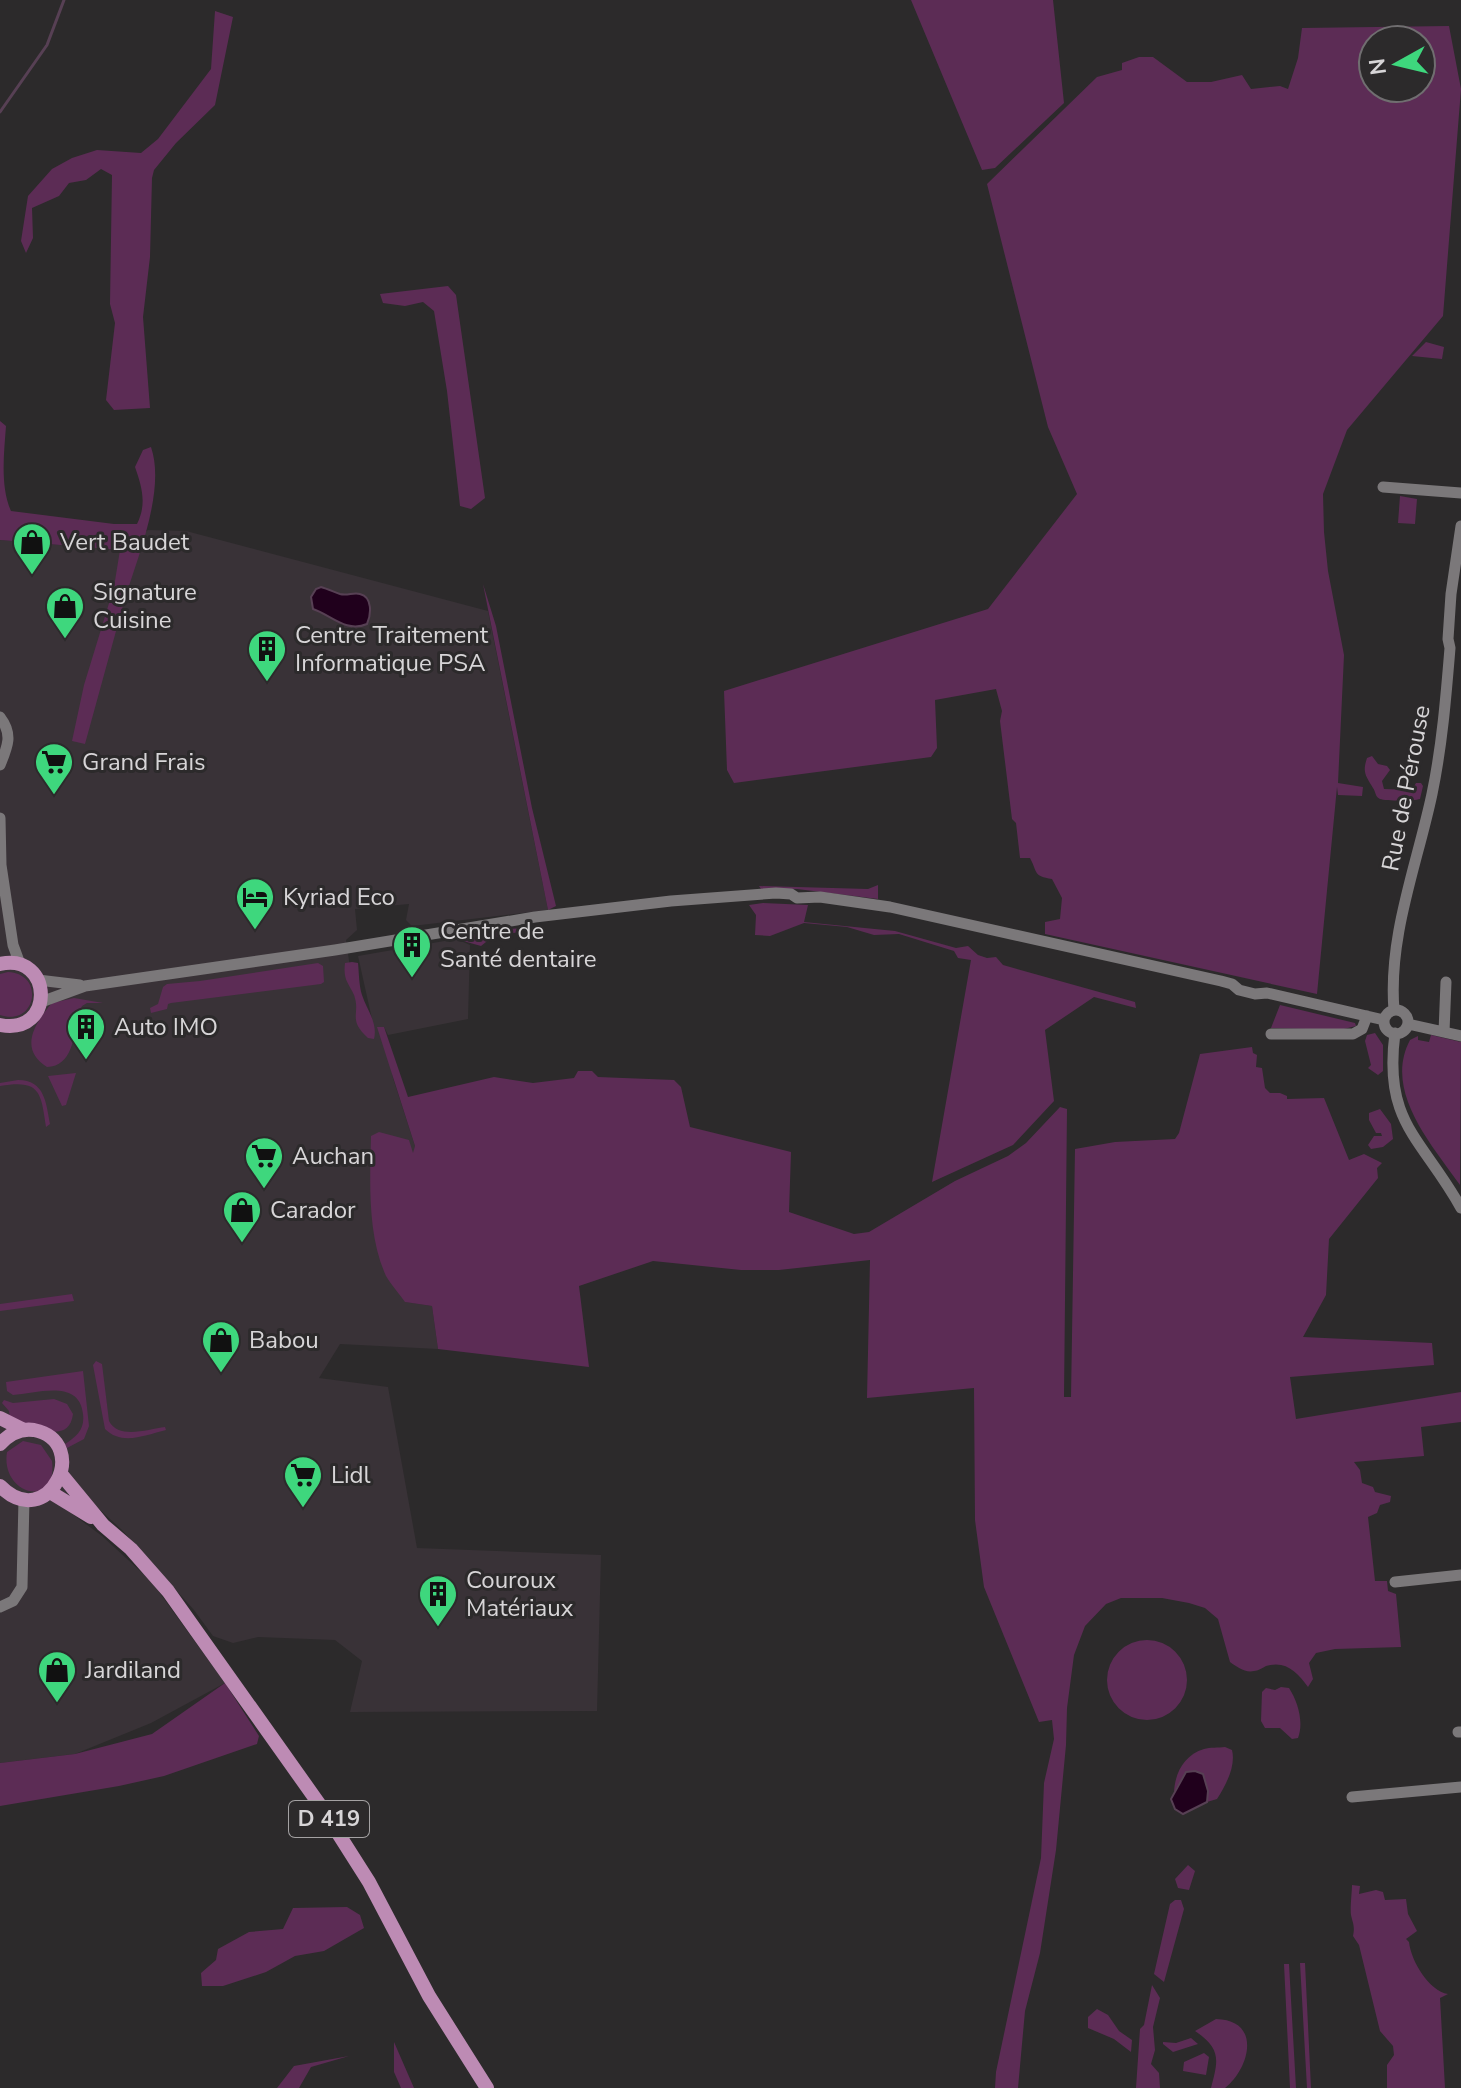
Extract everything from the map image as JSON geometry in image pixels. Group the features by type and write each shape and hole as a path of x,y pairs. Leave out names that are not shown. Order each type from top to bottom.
{"main road":[{"path":"0,964 20,964 33,973 38,980 41,1002 32,1018 25,1022 16,1026 0,1025"},
{"path":"0,1418 24,1430 45,1435 54,1442 62,1459 61,1474 50,1492 24,1499 15,1497 0,1486"},
{"path":"0,1444 7,1437 24,1430"},
{"name":"D 419","path":"61,1474 103,1525 146,1565 210,1649 351,1852 429,1996 487,2088"},
{"name":"D 419","path":"50,1492 103,1525"}],"street":[{"path":"1383,487 1461,493"},
{"name":"Rue de Pérouse","path":"1394,1010 1399,929 1440,749 1451,594 1461,526"},
{"path":"0,717 9,733 0,765"},
{"path":"0,818 1,865 13,945 20,964"},
{"path":"41,1002 85,986 535,917 671,901 791,894 797,898 820,897 890,907 1221,981 1255,994 1267,993 1384,1020"},
{"path":"38,980 85,986"},
{"path":"1444,1032 1446,982"},
{"path":"1394,1010 1405,1014 1408,1024 1404,1031 1395,1033 1388,1030 1384,1020 1394,1010"},
{"path":"1271,1034 1353,1034 1362,1029 1367,1016"},
{"path":"1408,1024 1461,1036"},
{"path":"1395,1033 1392,1064 1397,1105 1411,1134 1461,1208"},
{"path":"0,1607 13,1601 22,1587 24,1499"},
{"path":"1395,1582 1461,1575"},
{"path":"1352,1797 1461,1787"}],"shaded area":[{"path":"911,0 1053,0 1064,103 995,168 982,170"},
{"path":"215,11 233,17 215,105 176,143 154,170 152,178 150,257 143,317 150,408 114,410 106,400 115,323 110,304 112,175 101,169 86,180 69,183 59,196 32,208 33,238 26,253 21,241 28,196 52,169 72,158 97,150 141,153 158,139 211,69"},
{"path":"1437,26 1449,26 1461,89 1443,316 1347,430 1323,494 1328,571 1344,655 1338,783 1363,787 1362,796 1338,795 1337,787 1317,994 1045,934 1045,922 1060,919 1062,898 1052,879 1039,875 1030,858 1020,858 1000,721 1002,711 996,689 935,700 937,748 931,757 734,783 727,770 724,691 988,609 1077,494 1048,427 987,184 1097,77 1122,70 1122,63 1139,57 1153,57 1187,82 1211,82 1242,75 1251,89 1280,86 1288,89 1298,58 1302,28 1357,27 1357,104 1437,104"},
{"path":"448,286 456,295 485,498 471,509 460,506 434,311 423,302 405,306 383,303 380,294"},
{"path":"1426,342 1444,347 1442,359 1412,356"},
{"path":"0,421 6,426 4,481 11,511 137,524 142,496 135,467 143,450 151,447 155,484 148,524 85,744 72,741 84,685 114,587 120,550 0,540"},
{"path":"1400,496 1417,499 1415,524 1398,523"},
{"path":"148,530 186,531 488,611 548,910 412,926 406,920 409,904 355,909 357,930 346,940 354,995 372,1019 358,956 456,939 470,945 468,1019 388,1035 384,1027 393,1078 415,1146 406,1302 432,1306 438,1349 340,1344 319,1378 388,1387 417,1548 601,1555 597,1711 350,1712 362,1661 335,1640 258,1637 233,1643 213,1636 194,1610 122,1530 75,1487 59,1504 102,1536 151,1581 225,1683 151,1723 75,1754 0,1763 0,540 120,550"},
{"path":"483,584 496,626 532,808 556,906 548,910"},
{"path":"321,587 340,594 364,596 370,607 367,624 345,625 313,609 311,597"},
{"path":"1372,756 1378,764 1390,770 1382,781 1384,789 1412,790 1416,783 1421,783 1420,799 1378,798 1365,771 1367,758"},
{"path":"878,885 878,899 797,889 761,889 759,886 868,889"},
{"path":"749,905 808,905 804,922 895,931 956,948 968,946 978,955 996,957 1003,965 1135,1002 1136,1008 1094,997 1045,1030 1054,1101 1013,1145 932,1182 971,960 958,958 954,951 899,934 874,935 847,927 804,923 770,936 755,935 756,915"},
{"path":"541,927 491,938 481,946 456,939 491,930"},
{"path":"318,963 323,966 324,982 321,984 171,1003 167,1009 151,1013 150,1008 158,1004 163,987 167,984"},
{"path":"345,963 358,963 361,991 373,1022 374,1039 368,1038 356,1021 356,1002 345,973"},
{"path":"8,972 28,981 32,990 28,1007 22,1014 12,1017 0,1015 0,974"},
{"path":"74,998 103,1003 82,1006 69,1053 57,1065 47,1067 33,1052 31,1044 35,1027 52,1003"},
{"path":"1280,1005 1355,1023 1356,1026 1340,1030 1271,1028"},
{"path":"377,1027 384,1027 408,1097 494,1077 533,1083 574,1078 578,1071 592,1071 598,1077 674,1080 681,1087 690,1127 791,1152 789,1212 854,1234 869,1232 955,1181 1008,1156 1026,1143 1060,1107 1067,1109 1064,1397 1071,1397 1075,1149 1115,1142 1175,1139 1200,1054 1252,1047 1257,1055 1256,1067 1262,1068 1265,1088 1270,1093 1280,1093 1287,1099 1324,1098 1349,1160 1364,1154 1382,1163 1377,1168 1378,1178 1329,1239 1326,1295 1303,1337 1432,1343 1434,1365 1290,1377 1296,1419 1461,1392 1461,1422 1421,1427 1424,1456 1354,1462 1360,1470 1362,1483 1373,1487 1375,1492 1391,1496 1390,1502 1380,1505 1377,1513 1368,1517 1375,1581 1387,1581 1388,1591 1396,1594 1401,1647 1335,1649 1316,1653 1309,1663 1313,1679 1308,1687 1285,1666 1266,1666 1251,1671 1230,1662 1218,1619 1205,1608 1189,1603 1162,1598 1121,1598 1106,1604 1085,1626 1074,1655 1056,1850 1040,1953 1025,2011 1018,2088 995,2088 996,2072 1041,1858 1044,1783 1054,1739 1052,1720 1039,1722 984,1587 975,1520 974,1388 867,1398 870,1260 779,1270 741,1270 653,1261 579,1286 589,1367 438,1349 432,1306 405,1302 386,1276 376,1243 371,1207 371,1136 379,1132 409,1140 413,1153 415,1146"},
{"path":"1375,1033 1383,1045 1383,1071 1378,1075 1368,1068 1371,1065 1365,1041 1367,1035"},
{"path":"1431,1035 1461,1042 1460,1185 1414,1117 1402,1079 1403,1059 1410,1040 1418,1036 1418,1040 1429,1042"},
{"path":"76,1073 66,1105 62,1106 48,1076"},
{"path":"18,1080 34,1084 43,1094 50,1124 46,1127 36,1091 23,1085 0,1086 0,1083"},
{"path":"1380,1109 1391,1124 1393,1139 1383,1147 1371,1149 1368,1145 1374,1136 1382,1136 1376,1133 1369,1113"},
{"path":"72,1294 74,1301 0,1311 0,1304"},
{"path":"96,1361 102,1364 109,1421 114,1427 127,1432 165,1427 166,1430 126,1438 105,1429 93,1365"},
{"path":"83,1371 89,1426 84,1439 67,1448 65,1444 83,1424 80,1403 74,1396 55,1391 13,1395 7,1391 6,1382"},
{"path":"54,1399 67,1404 73,1414 70,1424 57,1432 10,1419 9,1411 2,1403 4,1400 13,1403"},
{"path":"23,1441 41,1445 52,1461 52,1476 47,1486 39,1491 20,1487 7,1467 7,1452"},
{"path":"1147,1640 1162,1643 1175,1652 1184,1665 1187,1680 1184,1695 1175,1708 1162,1717 1147,1720 1132,1717 1119,1708 1110,1695 1107,1680 1110,1665 1119,1652 1132,1643"},
{"path":"225,1683 259,1736 257,1744 164,1776 0,1806 0,1763 75,1754 152,1734"},
{"path":"1266,1688 1275,1690 1289,1688 1297,1706 1300,1719 1298,1738 1292,1739 1280,1728 1265,1728 1261,1721 1262,1692"},
{"path":"1225,1747 1232,1750 1233,1762 1227,1782 1217,1799 1207,1802 1208,1791 1203,1775 1195,1771 1186,1772 1174,1792 1176,1778 1186,1760 1206,1748"},
{"path":"1186,1772 1203,1774 1208,1791 1207,1802 1183,1814 1175,1809 1171,1799"},
{"path":"1188,1865 1195,1871 1189,1890 1178,1888 1175,1879"},
{"path":"1352,1885 1360,1886 1359,1894 1376,1890 1383,1892 1385,1900 1406,1899 1408,1914 1417,1931 1406,1939 1413,1958 1428,1981 1448,1994 1440,1998 1445,2088 1387,2088 1387,2065 1394,2055 1393,2046 1380,2031 1359,1945 1353,1936"},
{"path":"1181,1900 1184,1909 1164,1982 1154,1974 1170,1904"},
{"path":"347,1907 360,1915 364,1928 324,1951 295,1956 266,1972 223,1986 202,1986 201,1973 216,1960 218,1949 249,1932 283,1929 293,1908"},
{"path":"1300,1963 1305,1963 1311,2088 1307,2088"},
{"path":"1284,1964 1289,1964 1296,2088 1290,2088"},
{"path":"1152,1985 1160,1998 1153,2027 1155,2050 1151,2064 1159,2073 1160,2088 1136,2088 1140,2029 1144,2025"},
{"path":"1097,2009 1108,2015 1119,2031 1132,2040 1131,2052 1114,2039 1088,2028 1088,2017"},
{"path":"1216,2019 1231,2021 1246,2036 1247,2046 1241,2069 1225,2088 1211,2088 1216,2056 1210,2044 1195,2031"},
{"path":"1191,2038 1198,2044 1173,2052 1163,2044 1163,2042 1176,2043"},
{"path":"394,2042 414,2088 401,2088 394,2072"},
{"path":"1204,2053 1209,2057 1206,2075 1183,2071 1184,2062"},
{"path":"349,2056 311,2067 299,2088 277,2088 294,2066"}],"waterway":[{"path":"0,112 47,45 64,0"}],"place":[{"name":"Vert Baudet","path":"32,576"},
{"name":"Signature Cuisine","path":"65,640"},
{"name":"Centre Traitement Informatique PSA","path":"267,683"},
{"name":"Grand Frais","path":"54,796"},
{"name":"Kyriad Eco","path":"255,931"},
{"name":"Centre de Santé dentaire","path":"412,979"},
{"name":"Auto IMO","path":"86,1061"},
{"name":"Auchan","path":"264,1190"},
{"name":"Carador","path":"242,1244"},
{"name":"Babou","path":"221,1374"},
{"name":"Lidl","path":"303,1509"},
{"name":"Couroux Matériaux","path":"438,1628"},
{"name":"Jardiland","path":"57,1704"}]}
